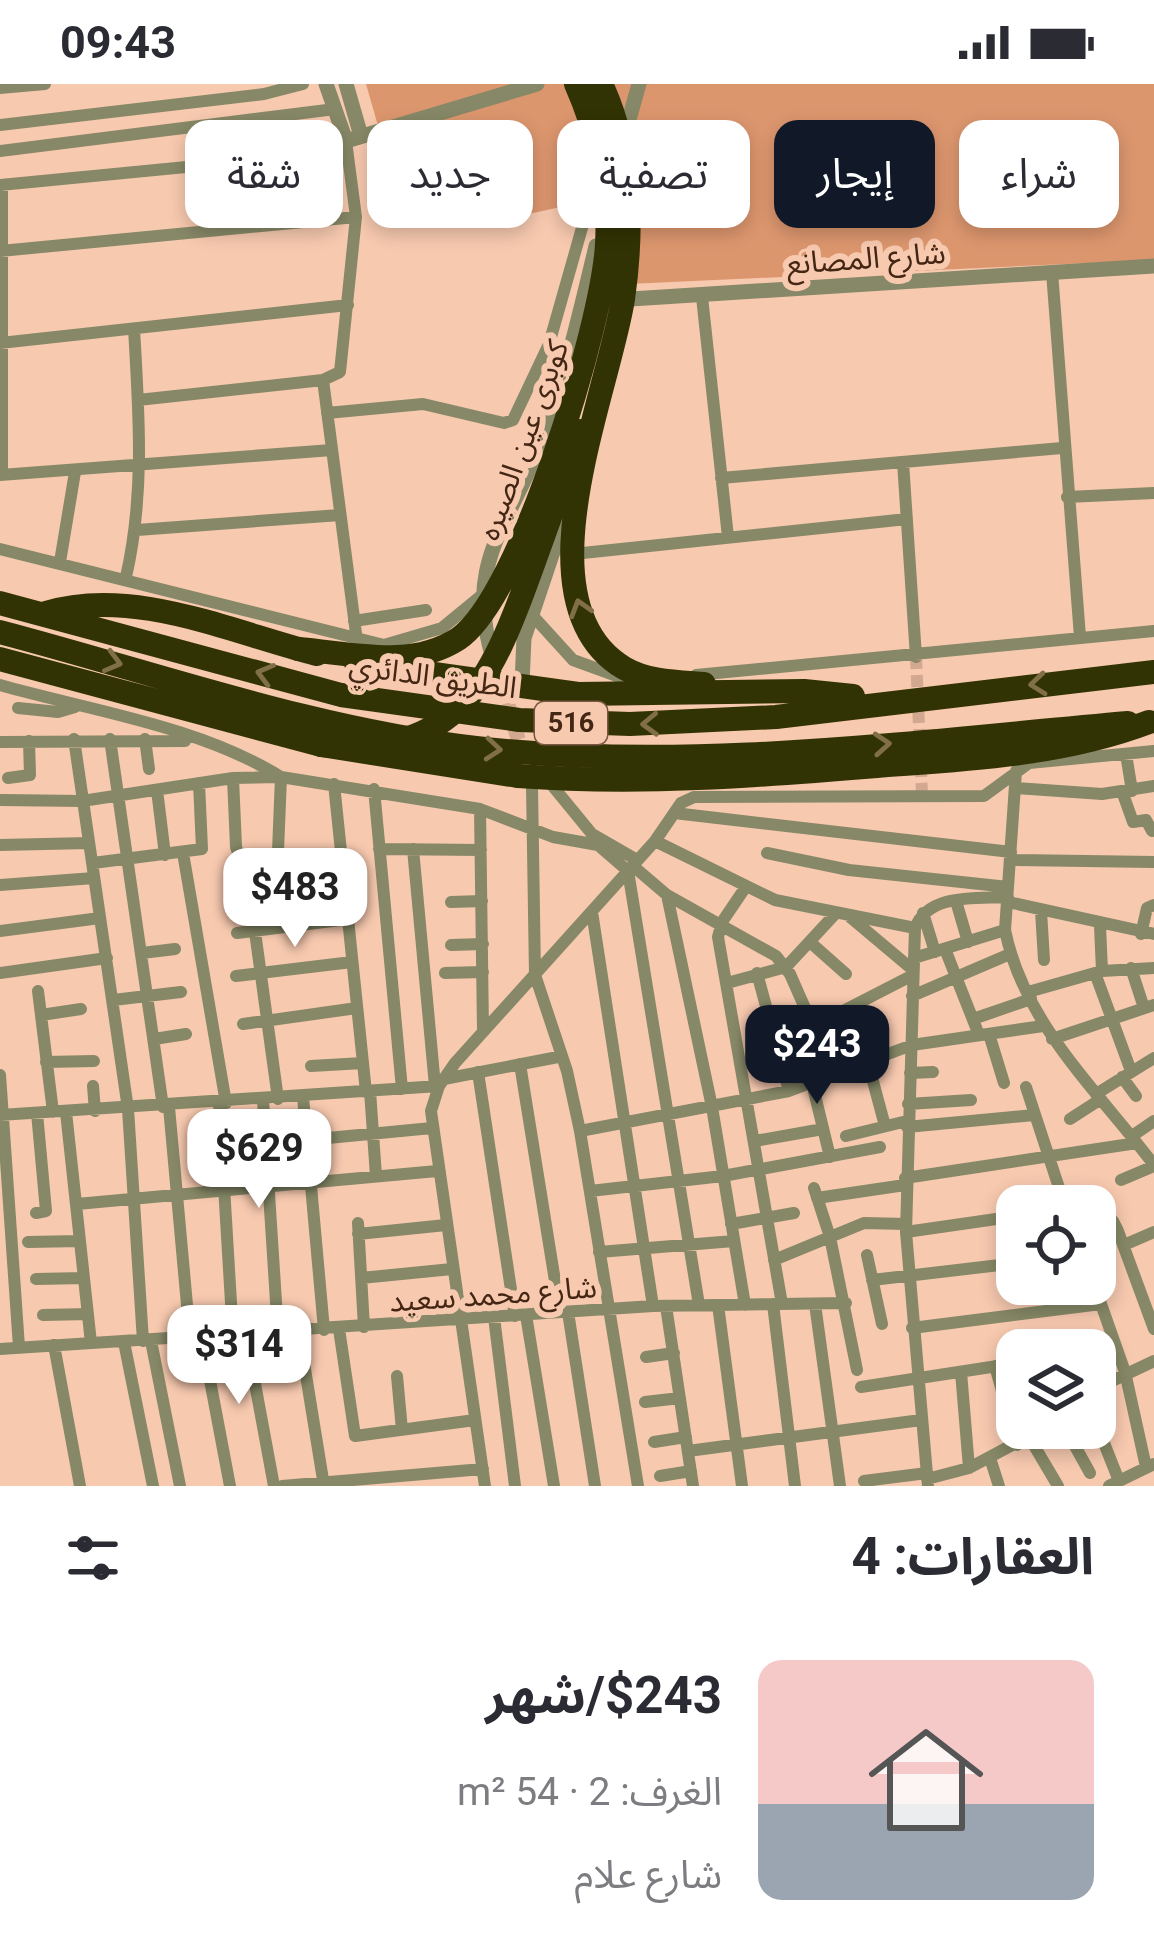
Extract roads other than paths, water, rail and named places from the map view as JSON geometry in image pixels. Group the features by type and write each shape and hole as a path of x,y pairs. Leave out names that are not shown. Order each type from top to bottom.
{"highway":[{"name":"كوبرى عين الصيره","path":"298,649 421,656 476,625 500,590 578,383 601,299 607,242 604,182 577,84"},
{"name":"كوبرى عين الصيره","path":"602,84 626,182 628,258 617,333 571,537 579,613 589,634 623,667 645,677 788,691"},
{"path":"321,745 371,746 419,733 461,706 494,669 617,333"},
{"name":"الطريق الدائري","path":"0,602 341,694 482,716 686,722 1154,671"},
{"path":"42,614 68,606 140,609 409,674 532,691 632,697 788,691 872,702"},
{"name":"الطريق الدائري","path":"0,632 361,727 472,748 575,756 705,757 1152,721"},
{"path":"0,659 321,745 473,772 658,782 1031,752 1152,721"}],"street":[{"path":"0,88 45,84"},
{"path":"0,125 264,94 303,84"},
{"path":"326,84 354,138"},
{"path":"138,400 323,380 340,372 356,217 354,138 346,84"},
{"path":"332,450 1,475 1,185 259,160 354,138 537,84"},
{"path":"615,84 617,120"},
{"path":"622,120 639,84"},
{"path":"0,151 335,109"},
{"path":"1,251 356,217"},
{"path":"327,413 423,404 504,423 519,413 586,228"},
{"path":"501,681 481,596 488,551 543,438 583,302 598,228"},
{"name":"شارع المصانع","path":"583,302 1154,266"},
{"path":"1052,272 1080,638"},
{"path":"702,297 728,537"},
{"path":"522,682 521,652 554,556 628,299"},
{"path":"1,343 348,305"},
{"path":"126,577 137,530 141,468 134,329"},
{"path":"323,380 357,641"},
{"path":"722,478 1062,448"},
{"path":"902,462 916,657"},
{"path":"60,562 74,472"},
{"path":"1067,497 1154,493"},
{"path":"137,530 340,515"},
{"path":"554,556 907,519"},
{"path":"0,549 384,645 415,640 442,628 481,596"},
{"path":"354,621 426,610"},
{"path":"533,616 573,660 629,680 916,657 1154,631"},
{"path":"0,685 207,742 281,777"},
{"path":"18,708 58,712 76,707"},
{"path":"84,723 82,801 128,1109 147,1341 180,1486"},
{"path":"110,739 196,1338 230,1486"},
{"path":"145,740 149,769"},
{"path":"8,778 30,775 29,741"},
{"path":"0,742 207,742"},
{"path":"485,1486 430,1111 440,1084 656,841 686,798 984,796 1004,786 1016,770 1036,761 1154,752"},
{"path":"1126,754 1133,822 1146,820 1152,831"},
{"path":"1016,770 1005,930 1010,954 1048,1032 1154,1166 1121,1180"},
{"path":"278,851 281,777"},
{"path":"0,800 82,801 233,778 281,777 480,809 554,837 598,845 633,866"},
{"path":"233,778 236,847 248,881 278,1099"},
{"path":"0,885 93,870 128,859 199,851 204,844 199,783"},
{"path":"334,784 376,1176"},
{"path":"551,784 592,834 667,895 766,947 786,967 834,1074"},
{"path":"532,786 529,825 535,975 580,1131 638,1486"},
{"path":"1015,788 1127,793 1154,786"},
{"path":"374,789 401,1089"},
{"path":"157,790 165,855"},
{"path":"480,809 483,1032"},
{"path":"674,813 1011,856 1154,862"},
{"path":"656,841 746,888 915,928"},
{"path":"0,845 89,843"},
{"path":"380,849 481,850"},
{"path":"413,849 440,1084"},
{"path":"184,853 223,1103 224,1190 239,1335 278,1486 416,1480 483,1469"},
{"path":"767,853 1008,895 1041,911 1148,934 1147,908 1154,905"},
{"path":"633,866 700,1305"},
{"path":"232,882 343,874"},
{"path":"746,888 722,922 718,937 775,1260 795,1486"},
{"path":"667,895 712,1108 745,1305"},
{"path":"927,1479 906,1228 915,928 923,914 956,901 1008,895"},
{"path":"451,902 482,901"},
{"path":"956,901 968,942"},
{"path":"592,911 645,1248 674,1353 692,1478 660,1477"},
{"path":"1041,911 1044,960"},
{"path":"727,983 786,967 842,914"},
{"path":"842,914 914,967"},
{"path":"923,914 1004,1083"},
{"path":"0,931 100,918"},
{"path":"236,933 348,919"},
{"path":"1100,926 1099,972 1136,1096"},
{"path":"839,1013 940,950 1005,930"},
{"path":"811,943 846,974"},
{"path":"451,945 483,944"},
{"path":"142,953 175,949"},
{"path":"912,996 1010,954"},
{"path":"0,973 106,958"},
{"path":"236,976 352,962"},
{"path":"580,1131 789,1091 912,1046 984,1034 1048,1032 1112,1019 1149,1007 1131,968"},
{"path":"973,1019 1099,972 1154,968"},
{"path":"445,973 483,971"},
{"path":"758,974 789,1091"},
{"path":"38,991 46,1062 76,1204 91,1343"},
{"path":"113,1000 181,992"},
{"path":"856,1005 873,1058 885,1126"},
{"path":"243,1024 357,1008"},
{"path":"40,1015 81,1009"},
{"path":"154,1039 186,1034"},
{"path":"2,1115 401,1089 558,1057"},
{"path":"1070,1119 1154,1058"},
{"path":"46,1062 94,1061"},
{"path":"311,1066 363,1064"},
{"path":"520,1064 595,1486"},
{"path":"478,1072 554,1486"},
{"path":"910,1072 933,1072"},
{"path":"0,1075 19,1347"},
{"path":"812,1083 830,1157"},
{"path":"93,1086 95,1111"},
{"path":"1026,1088 1057,1185"},
{"path":"303,1097 332,1329 352,1432 359,1436 475,1420"},
{"path":"263,1100 278,1333"},
{"path":"908,1104 971,1100"},
{"path":"36,1213 46,1211 37,1113"},
{"path":"846,1136 885,1126 1034,1115"},
{"path":"857,1370 846,1303 816,1193 905,1182 1134,1139 1154,1121"},
{"path":"307,1140 432,1128"},
{"path":"755,1141 823,1129"},
{"path":"590,1191 723,1176 880,1148"},
{"path":"76,1204 437,1171"},
{"path":"731,1225 794,1213"},
{"path":"775,1260 870,1222 906,1228 996,1218"},
{"path":"364,1327 358,1229 446,1225"},
{"path":"1116,1228 1154,1329"},
{"path":"1124,1245 1154,1232"},
{"path":"28,1242 80,1241"},
{"path":"599,1252 734,1241"},
{"path":"867,1255 882,1324"},
{"path":"872,1280 996,1266"},
{"path":"361,1278 452,1269"},
{"path":"37,1280 84,1278"},
{"name":"شارع محمد سعيد","path":"0,1348 660,1306 846,1303"},
{"path":"815,1304 840,1486"},
{"path":"718,1305 742,1486"},
{"path":"912,1328 1093,1305"},
{"path":"1101,1305 1150,1466 1114,1484 1104,1449"},
{"path":"43,1315 88,1314"},
{"path":"494,1317 515,1486"},
{"path":"299,1332 323,1484"},
{"path":"124,1342 153,1486"},
{"path":"54,1345 80,1486"},
{"path":"646,1357 674,1353"},
{"path":"1116,1377 1154,1361"},
{"path":"861,1388 995,1366"},
{"path":"961,1372 969,1468"},
{"path":"397,1376 403,1430"},
{"path":"645,1402 680,1398"},
{"path":"654,1442 736,1444 921,1420"},
{"path":"864,1481 927,1479 969,1468 1007,1449"},
{"path":"1029,1449 1058,1486"},
{"path":"1077,1449 1090,1473"},
{"path":"990,1458 999,1486"}],"tunnel":[{"path":"916,657 922,795"},
{"path":"501,681 524,759"}]}
